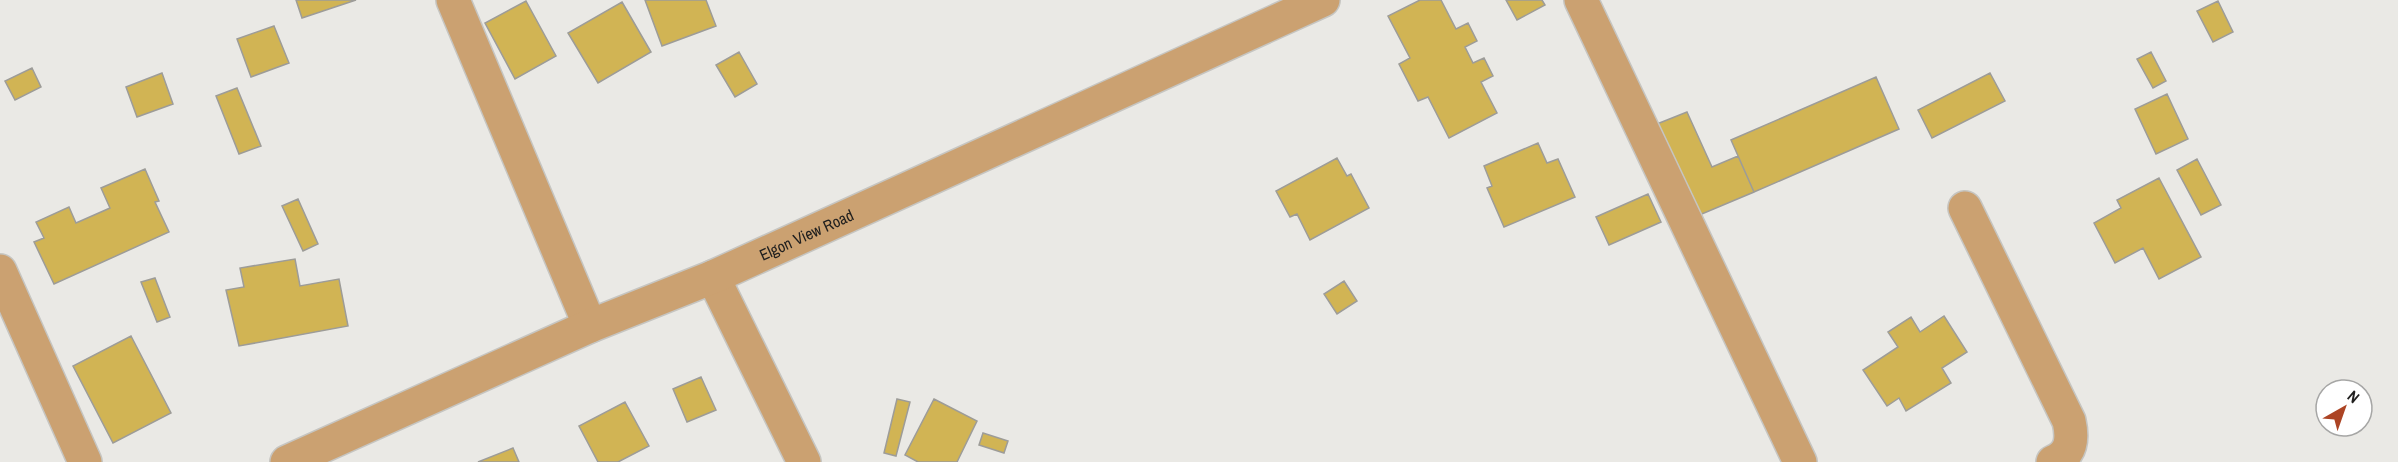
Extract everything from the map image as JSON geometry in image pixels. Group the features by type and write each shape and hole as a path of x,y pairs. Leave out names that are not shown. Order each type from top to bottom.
{"street":[{"path":"453,0 590,326"},
{"name":"Elgon View Road","path":"287,462 590,326 713,277 1323,0"},
{"path":"1581,0 1800,462"},
{"path":"1965,208 2069,421 2073,439 2068,452 2053,462"},
{"path":"0,271 85,462"},
{"path":"713,277 804,462"}],"building":[{"path":"296,0 356,0 302,18"},
{"path":"645,0 706,0 716,26 662,46"},
{"path":"1420,0 1441,0 1456,29 1468,23 1477,41 1465,47 1473,63 1484,58 1493,76 1481,82 1497,113 1449,138 1428,97 1418,101 1399,64 1410,58 1388,16"},
{"path":"1506,0 1542,0 1545,5 1517,20"},
{"path":"526,1 556,56 515,79 485,23"},
{"path":"2218,1 2233,32 2213,42 2197,11"},
{"path":"622,2 651,52 598,83 568,33"},
{"path":"274,26 289,63 251,77 237,39"},
{"path":"739,52 757,84 735,97 716,65"},
{"path":"2151,52 2166,81 2153,88 2137,59"},
{"path":"32,68 41,87 15,100 5,81"},
{"path":"162,73 173,104 137,117 126,87"},
{"path":"1990,73 2005,101 1932,138 1918,110"},
{"path":"1876,77 1899,129 1754,192 1731,140"},
{"path":"237,88 261,146 239,154 216,96"},
{"path":"2167,94 2188,139 2156,154 2135,109"},
{"path":"1687,112 1712,167 1738,156 1754,192 1697,216 1657,124"},
{"path":"1538,143 1547,163 1558,159 1575,197 1504,227 1487,188 1492,186 1484,166"},
{"path":"1337,158 1347,176 1351,174 1369,208 1310,240 1297,214 1290,217 1276,191"},
{"path":"2197,159 2221,205 2201,215 2177,170"},
{"path":"145,169 159,201 155,202 169,232 54,284 34,242 44,238 36,222 69,207 76,223 110,208 101,188"},
{"path":"2159,178 2201,257 2159,279 2143,248 2115,263 2094,223 2121,208 2117,200"},
{"path":"1648,194 1661,222 1609,245 1596,217"},
{"path":"298,199 318,244 303,251 282,206"},
{"path":"295,259 300,286 339,279 348,326 239,346 226,290 244,287 240,268"},
{"path":"155,278 170,317 157,322 141,282"},
{"path":"1344,281 1357,301 1337,314 1324,294"},
{"path":"1944,316 1967,352 1942,368 1951,383 1906,411 1899,398 1887,406 1863,370 1898,347 1888,332 1911,317 1920,332"},
{"path":"131,336 171,413 113,443 73,366"},
{"path":"701,377 716,410 687,422 673,389"},
{"path":"897,399 910,402 896,456 884,453"},
{"path":"934,399 977,421 957,462 918,462 905,455"},
{"path":"625,402 649,446 618,462 598,462 579,426"},
{"path":"983,433 1008,441 1004,453 979,445"},
{"path":"513,448 519,462 478,462"}]}
